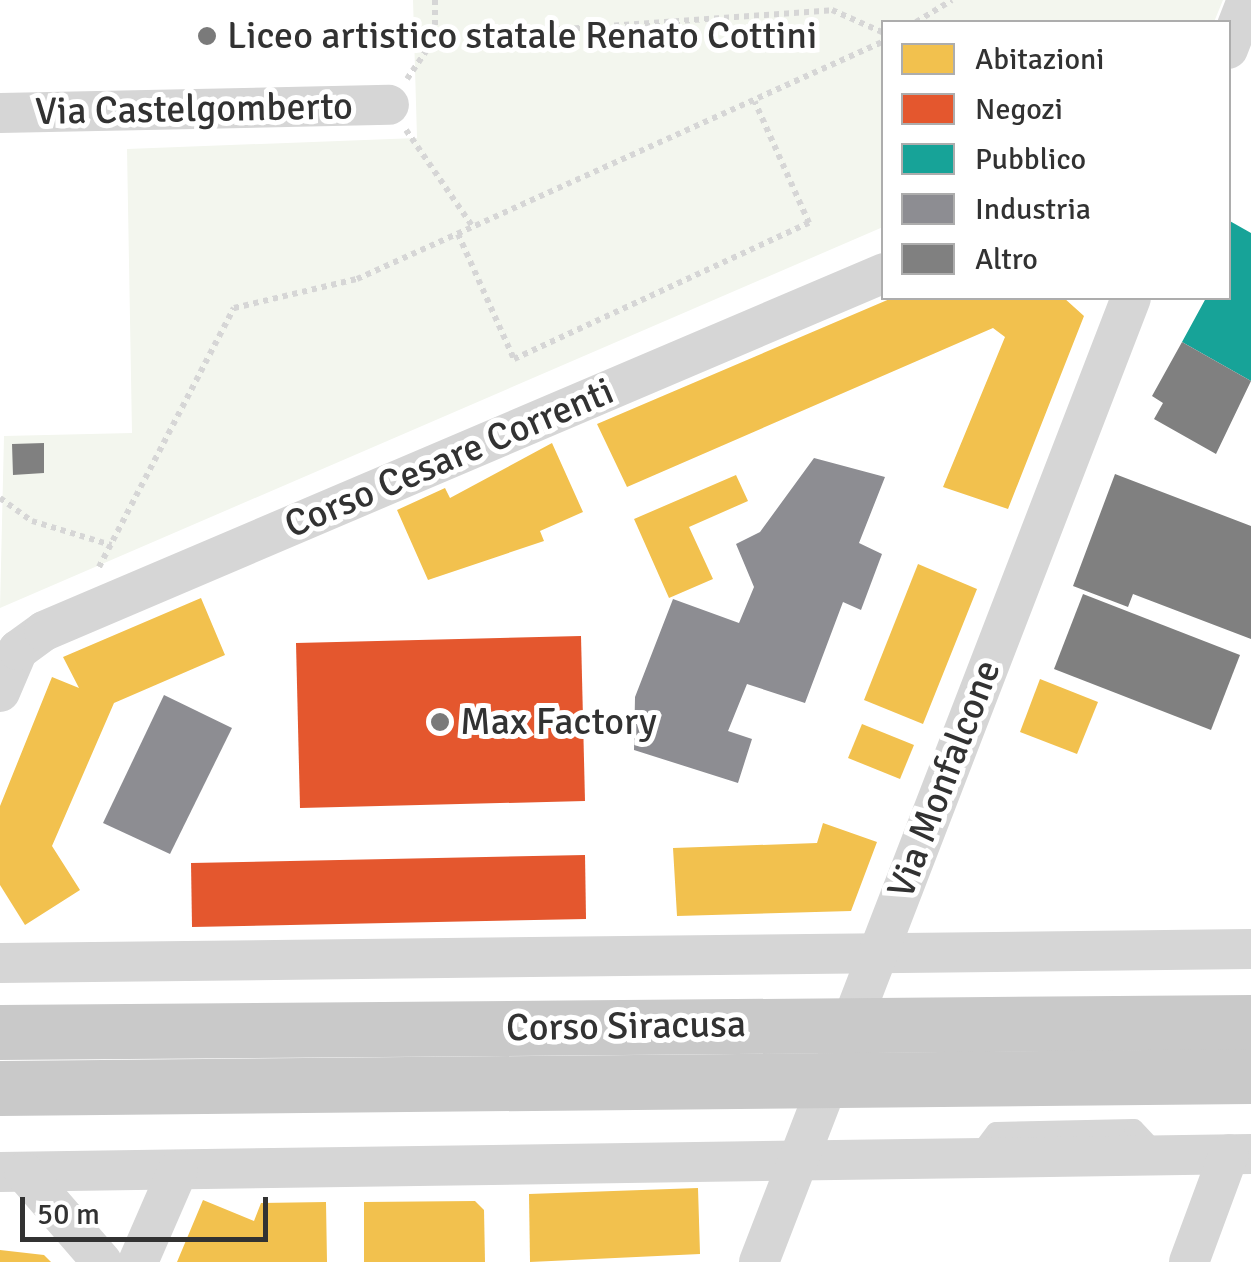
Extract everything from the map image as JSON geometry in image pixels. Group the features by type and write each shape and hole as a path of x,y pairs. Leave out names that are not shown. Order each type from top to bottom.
{"main road":[{"name":"Corso Siracusa","path":"0,1032 1251,1022"},
{"name":"Corso Siracusa","path":"0,1088 1251,1076"}],"street":[{"path":"1231,42 1248,0"},
{"name":"Via Castelgomberto","path":"0,113 389,105"},
{"name":"Corso Cesare Correnti","path":"0,692 18,650 881,274"},
{"name":"Via Monfalcone","path":"759,1262 1131,300"},
{"name":"Corso Siracusa","path":"4,958 875,956 1251,949"},
{"path":"12,1172 1240,1154 1188,1262"},
{"path":"138,1262 178,1170"},
{"path":"12,1172 102,1262"}],"path":[{"path":"435,0 435,38 389,105 473,228"},
{"path":"919,20 952,0"},
{"path":"435,38 832,10 881,32"},
{"path":"80,579 96,572 234,308 357,279 881,42"},
{"path":"458,234 514,359 809,223 756,102"},
{"path":"0,498 32,521 111,545"}],"shaded area":[{"path":"413,0 1223,0 1215,20 881,20 881,228 0,608 4,436 132,433 127,149 417,138"}],"building: Abitazioni":[{"path":"887,300 1066,300 1084,316 1008,509 943,487 1005,337 993,328 627,487 597,424"},
{"path":"552,443 583,512 540,531 544,541 428,580 397,510 445,488 450,498"},
{"path":"736,475 748,501 689,527 713,579 669,598 634,519"},
{"path":"918,564 977,589 923,724 864,700"},
{"path":"201,598 225,655 114,703 52,846 80,890 25,925 0,885 0,806 52,677 79,688 63,657"},
{"path":"1040,679 1098,702 1077,754 1020,732"},
{"path":"862,724 914,745 900,779 848,758"},
{"path":"823,823 877,842 851,911 677,916 673,848 817,843"},
{"path":"698,1188 700,1254 530,1262 529,1194"},
{"path":"203,1200 254,1221 261,1203 326,1202 327,1262 177,1262"},
{"path":"475,1201 484,1210 485,1262 364,1262 364,1202"},
{"path":"0,1250 44,1255 51,1262 0,1262"}],"building: Negozi":[{"name":"Max Factory","path":"581,636 585,801 300,808 296,643"},
{"path":"585,855 586,919 192,927 191,863"}],"building: Pubblico":[{"path":"1231,222 1251,233 1251,381 1182,342 1205,300 1231,300"}],"building: Industria":[{"path":"814,458 885,477 859,543 882,554 861,610 843,602 805,703 747,684 728,731 752,739 738,783 634,750 635,697 673,599 739,623 754,587 736,544 760,532"},
{"path":"164,695 232,728 170,854 103,823"}],"building: Altro":[{"path":"1182,342 1251,381 1216,454 1154,419 1163,403 1152,396"},
{"path":"44,443 44,473 13,475 12,444"},
{"path":"1115,474 1251,526 1251,639 1133,594 1128,607 1073,586"},
{"path":"1083,594 1240,655 1211,730 1054,669"}],"place":[{"name":"Liceo artistico statale Renato Cottini","path":"207,36"},
{"name":"Max Factory","path":"440,722"}]}
